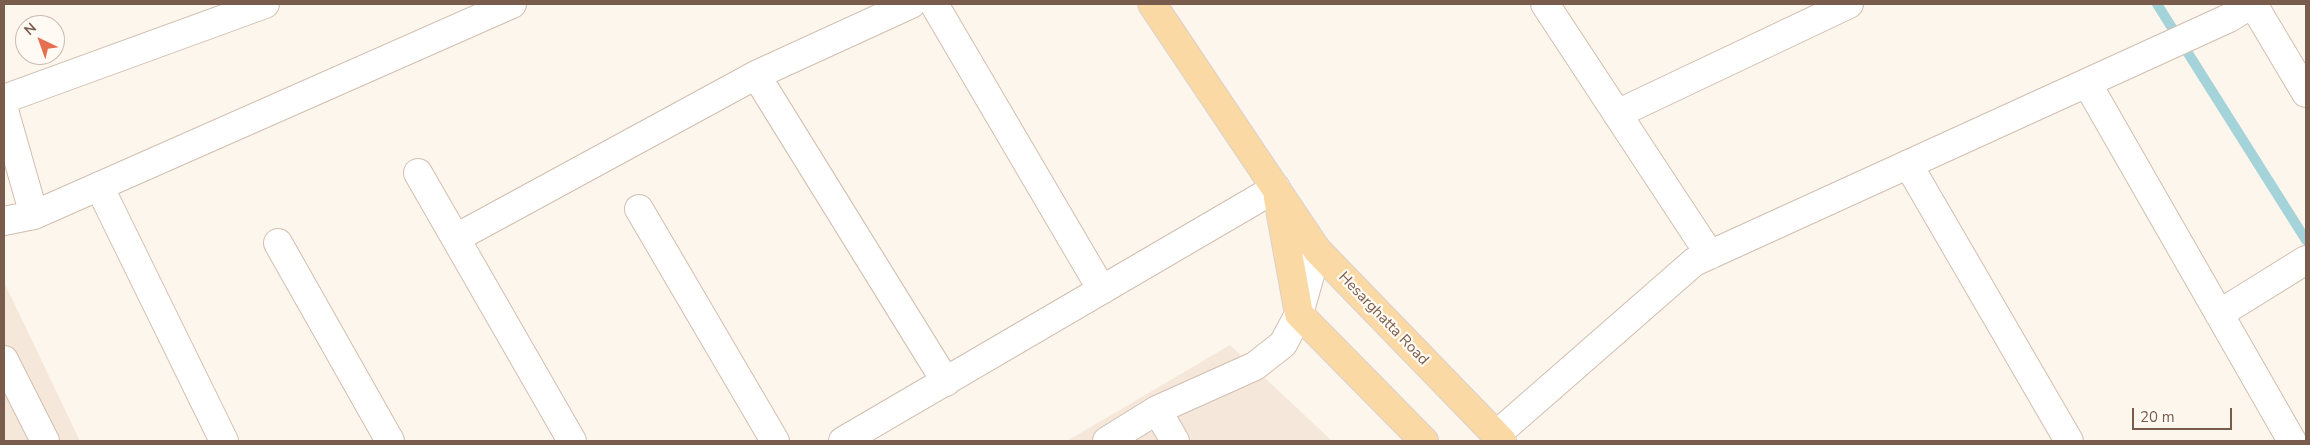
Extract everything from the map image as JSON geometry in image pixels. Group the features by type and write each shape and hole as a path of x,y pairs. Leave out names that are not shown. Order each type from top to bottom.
{"main road":[{"name":"Hesarghatta Road","path":"1152,4 1317,250 1503,434"},
{"name":"Hesarghatta Road","path":"1276,188 1299,314"},
{"path":"1299,314 1424,441"}],"street":[{"path":"4,99 265,4"},
{"path":"4,221 34,215 512,4"},
{"path":"456,238 756,75 911,4"},
{"path":"934,4 1102,290"},
{"path":"1545,4 1710,255"},
{"path":"1617,114 1849,4"},
{"path":"1503,434 1694,262 2087,83 2226,11 2252,4 2306,93"},
{"path":"756,75 946,382"},
{"path":"2087,83 2292,441"},
{"path":"4,110 34,215"},
{"path":"1908,164 2069,441"},
{"path":"418,173 572,441"},
{"path":"99,186 224,441"},
{"path":"843,441 1276,188"},
{"path":"639,209 774,441"},
{"path":"278,243 390,441"},
{"path":"1107,441 1156,410 1255,366 1283,344 1299,314 1317,250"},
{"path":"2219,314 2306,260"},
{"path":"4,360 45,441"},
{"path":"1156,410 1175,441"}],"shaded area":[{"path":"4,282 80,441 4,441"},
{"path":"1230,345 1332,441 1067,441"}],"waterway":[{"path":"2157,4 2306,240"}]}
